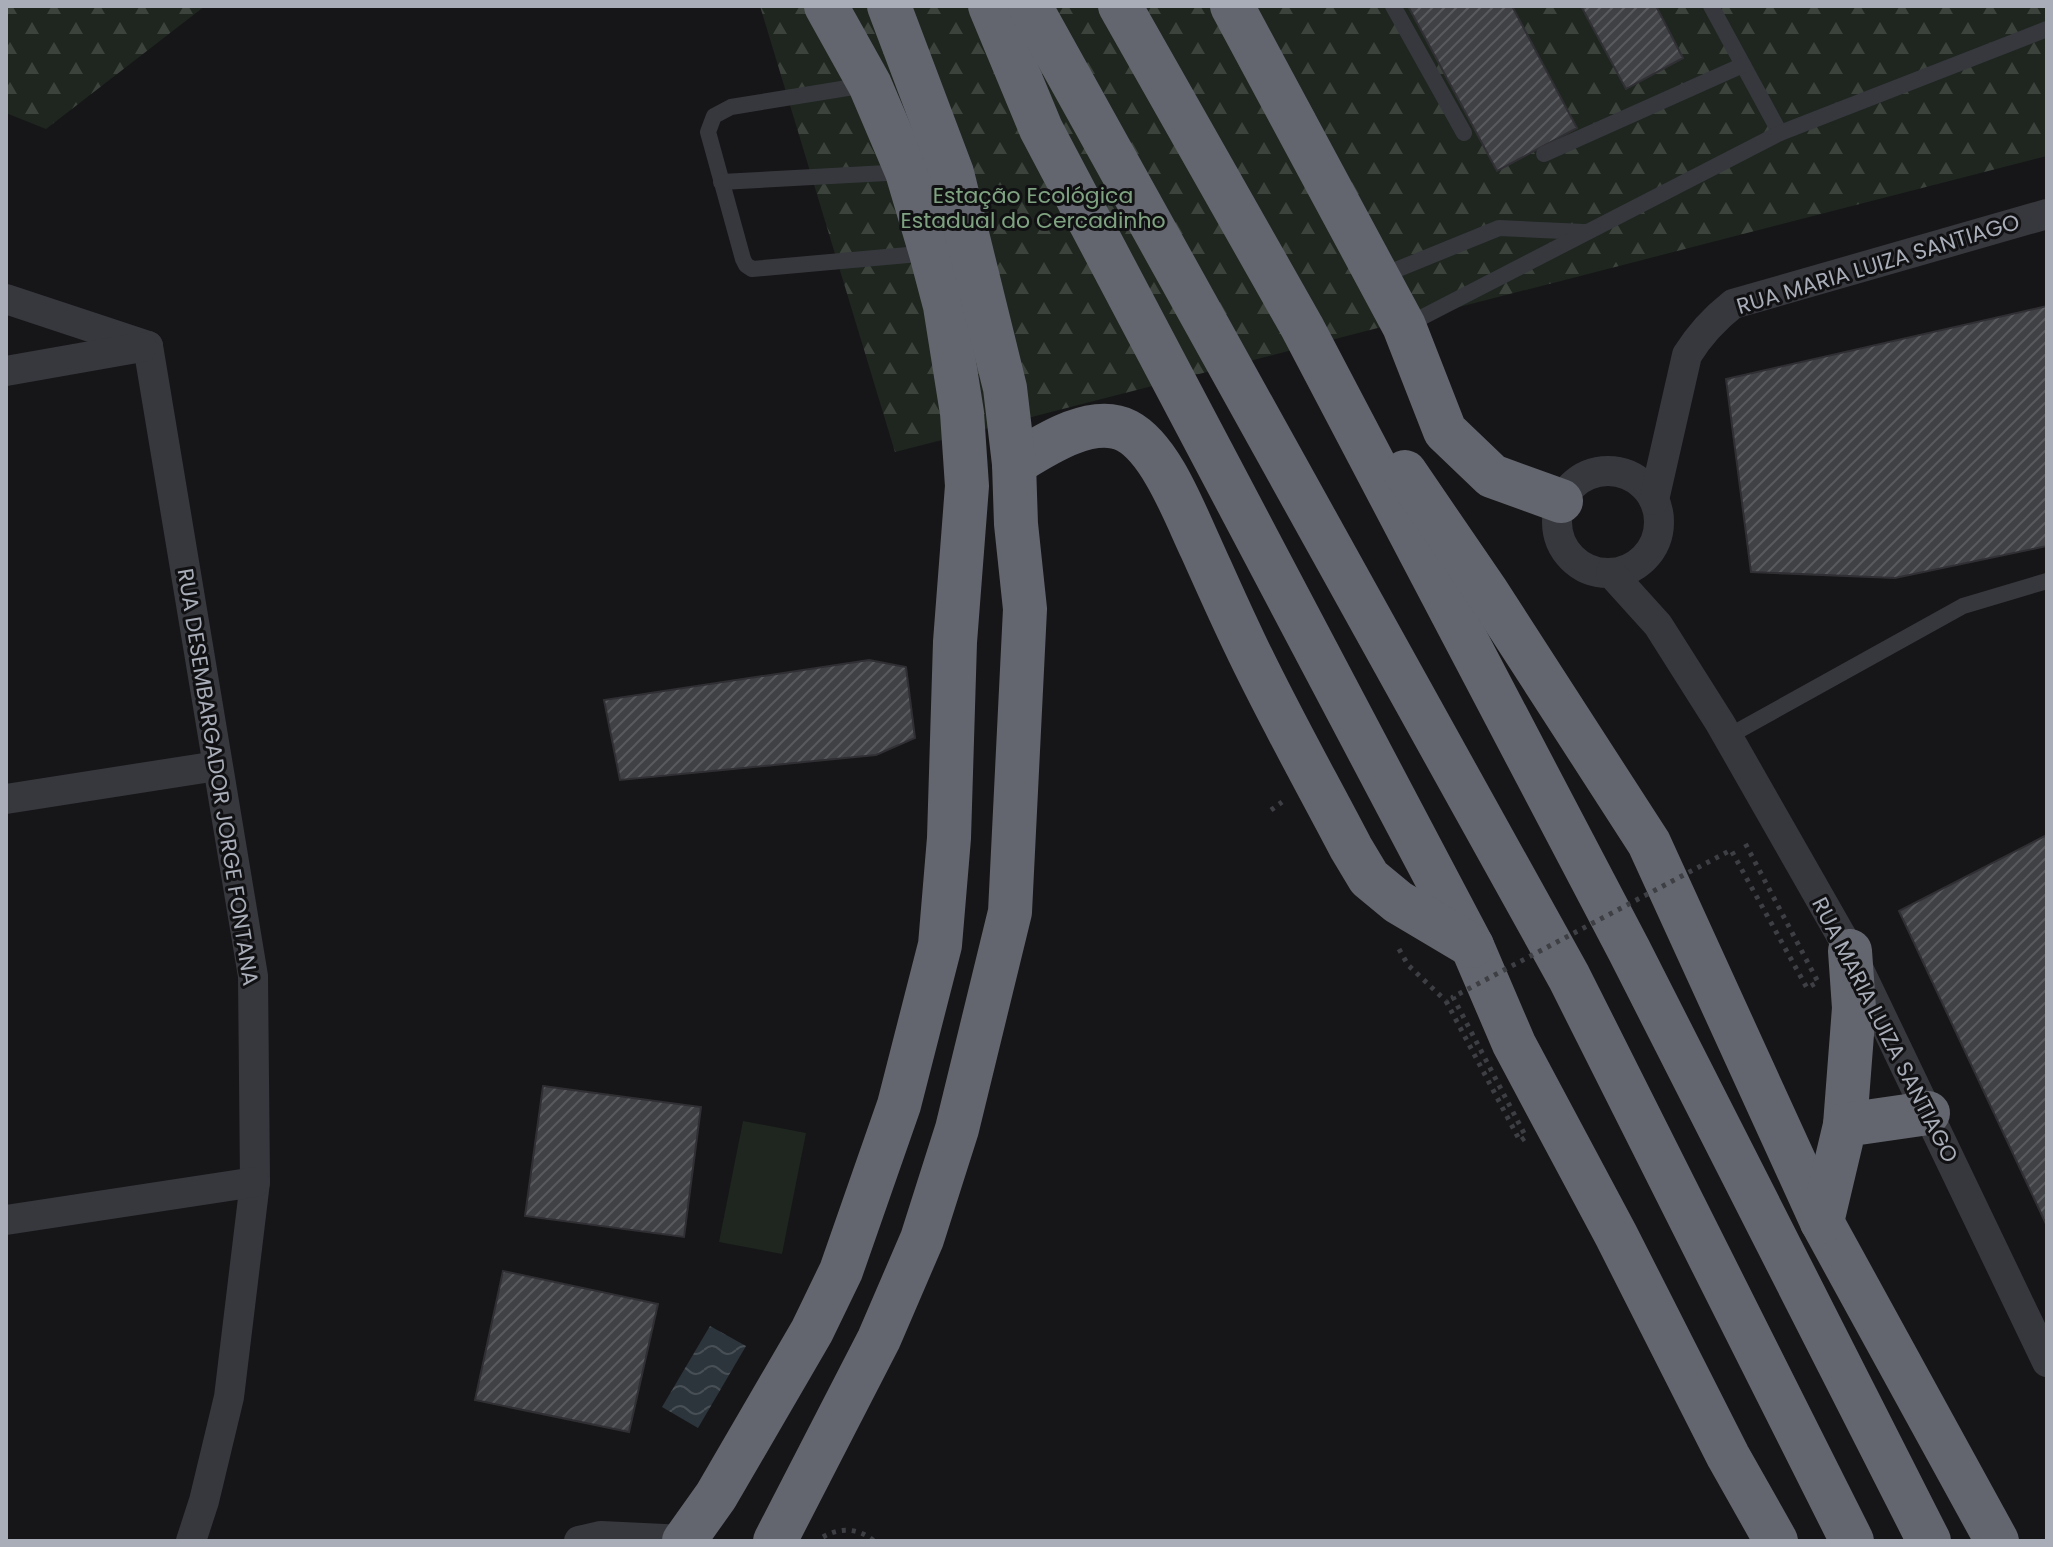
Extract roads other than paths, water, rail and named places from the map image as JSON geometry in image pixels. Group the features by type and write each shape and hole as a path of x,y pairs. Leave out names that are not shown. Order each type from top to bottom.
{"highway":[{"path":"685,1540 716,1496 796,1359 841,1271 899,1105 940,945 949,838 955,642 967,486 962,413 945,306 907,172 870,85 826,6"},
{"path":"775,1541 879,1339 922,1239 957,1129 1010,912 1025,609 1005,388 952,173 889,6"},
{"path":"990,6 1041,129 1472,946 1514,1044 1616,1235 1728,1456 1776,1541"},
{"path":"1030,6 1569,977 1852,1541"},
{"path":"1120,6 1302,327 1629,950 1929,1541"},
{"path":"1232,6 1404,326 1445,431 1492,476 1561,501"},
{"path":"1302,327 1487,592 1649,843 1822,1222 1997,1541"},
{"path":"1014,464 1059,438 1105,426 1126,431 1146,447 1178,497 1245,643 1369,878 1398,902 1472,946"},
{"path":"1822,1222 1845,1125 1854,1008 1850,951"},
{"path":"1845,1125 1928,1113"}],"street":[{"name":"RUA MARIA LUIZA SANTIAGO","path":"1654,500 1687,355 1714,319 1733,304 2047,214"},
{"path":"6,299 148,346"},
{"path":"6,371 148,346"},
{"name":"RUA DESEMBARGADOR JORGE FONTANA","path":"148,346 253,976 255,1182 229,1397 191,1541"},
{"path":"1599,472 1631,476 1644,486 1654,500 1659,515 1658,532 1652,548 1642,560 1628,569 1611,573 1593,572 1578,564 1566,552 1559,535 1557,518 1561,501 1571,487 1584,477 1599,472"},
{"name":"RUA MARIA LUIZA SANTIAGO","path":"1642,560 1658,625"},
{"name":"RUA MARIA LUIZA SANTIAGO","path":"1611,573 1658,625 1727,737 1850,951 2045,1351"},
{"path":"6,799 217,766"},
{"path":"6,1220 255,1182"},
{"path":"595,1539 685,1540"}],"lane":[{"path":"1393,6 1464,133"},
{"path":"1711,6 1780,133"},
{"path":"1404,326 1780,133 2047,29"},
{"path":"1544,154 1743,65"},
{"path":"870,85 731,107 714,116 708,132 743,259 752,269 931,253"},
{"path":"721,182 907,172"},
{"path":"1378,277 1499,228 1586,232"},
{"path":"1727,737 1963,606 2047,581"}],"water":[{"path":"710,1326 746,1346 698,1428 662,1407"}],"park label":[{"name":"Estação Ecológica Estadual do Cercadinho","path":"1033,208"}]}
